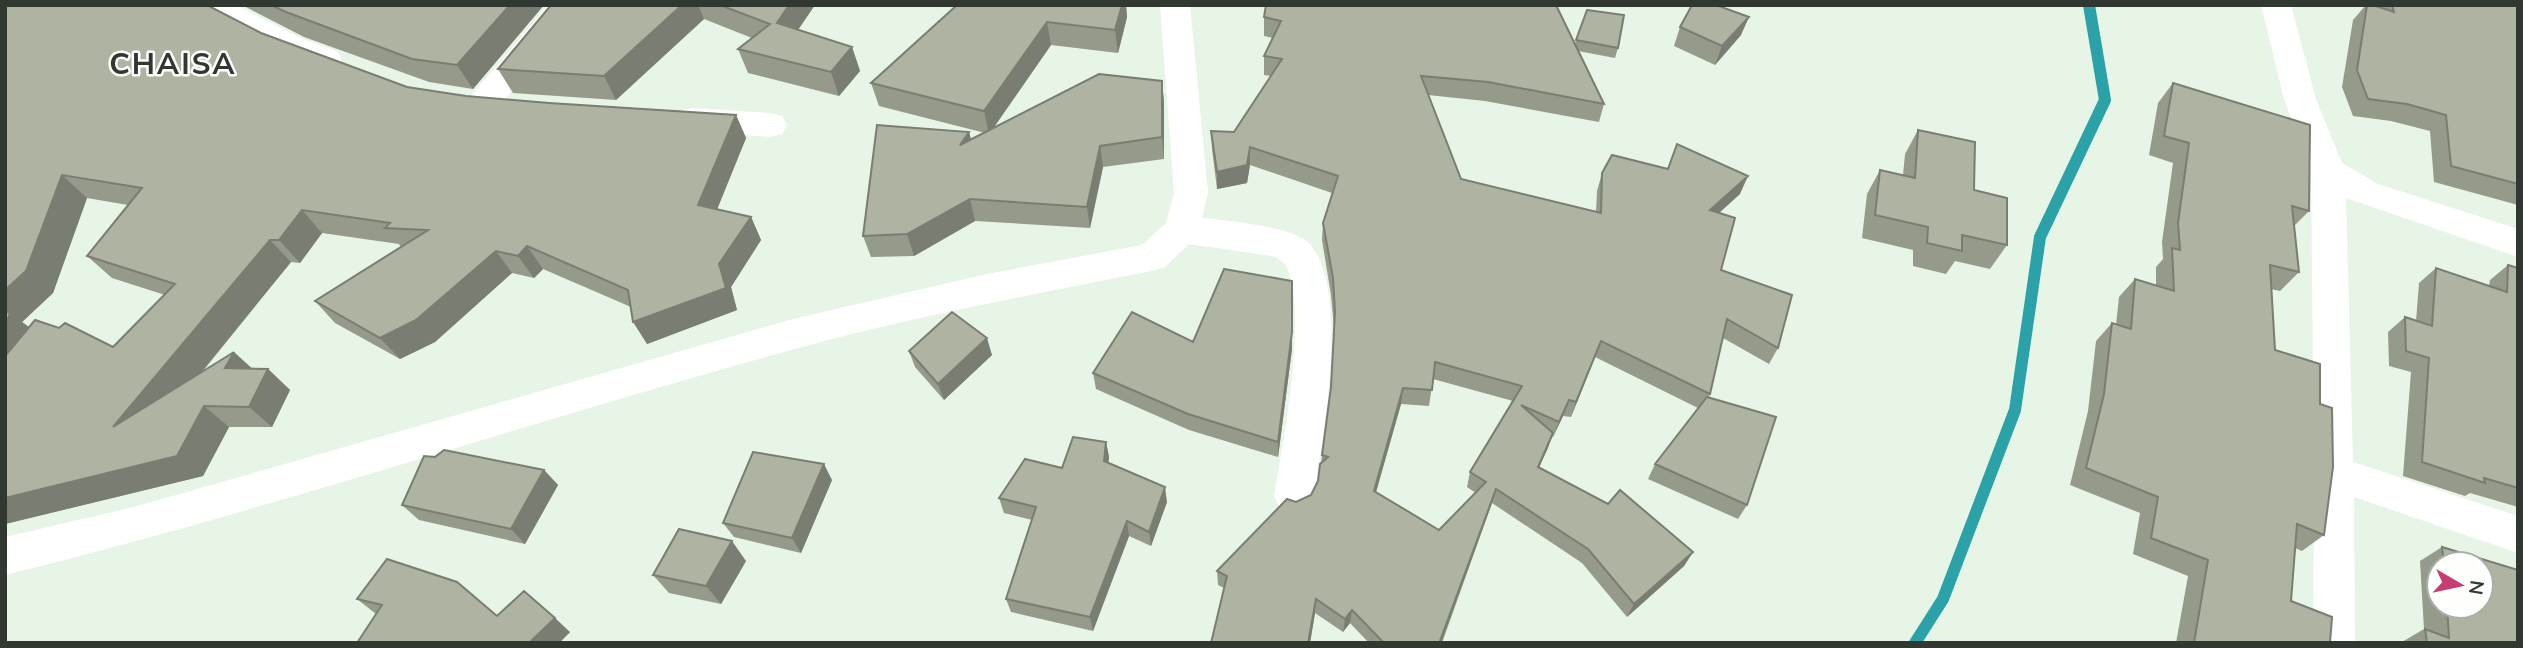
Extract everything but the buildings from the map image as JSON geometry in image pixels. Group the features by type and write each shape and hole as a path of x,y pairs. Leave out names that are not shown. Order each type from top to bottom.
{"street":[{"path":"210,5 292,47 352,69"},
{"path":"482,105 566,5"},
{"path":"5,556 134,525 793,334 987,289 1152,257 1182,229 1191,193 1175,5"},
{"path":"2276,5 2300,99 2328,171 2334,472 2334,643"},
{"path":"447,99 514,108"},
{"path":"660,118 770,125"},
{"path":"2328,171 2366,193 2518,243"},
{"path":"1182,229 1278,243 1297,253 1307,274 1312,323 1311,391 1294,496"},
{"path":"2334,472 2518,535"}],"waterway":[{"path":"1915,643 1943,599 2015,410 2040,237 2105,100 2089,5"}],"district":[{"name":"CHAISA","path":"173,64"}]}
